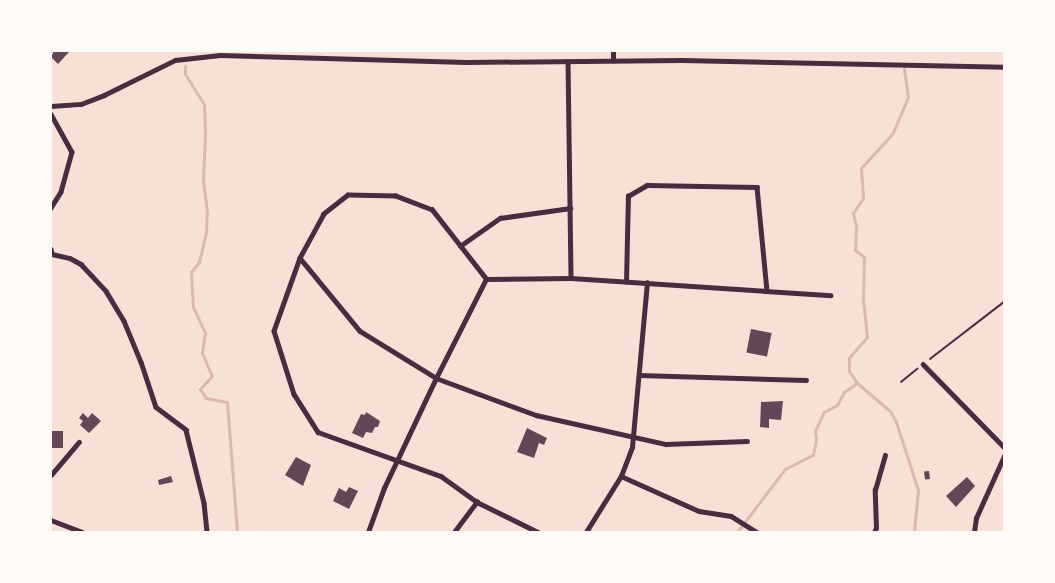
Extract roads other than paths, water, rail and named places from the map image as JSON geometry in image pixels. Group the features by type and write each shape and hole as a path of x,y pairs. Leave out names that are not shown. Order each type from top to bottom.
{"street":[{"path":"320,51 320,57"},
{"path":"613,51 613,61"},
{"path":"51,106 81,104 175,60 196,54 466,62 613,61 1004,67"},
{"path":"568,61 571,278"},
{"path":"51,114 72,152 61,192 51,208"},
{"path":"626,282 628,196 647,185 757,187 767,291"},
{"path":"486,279 432,210 396,196 348,195 324,214 300,258 274,332 294,394 318,432 441,476 477,502 536,532"},
{"path":"460,246 500,218 570,208"},
{"path":"51,249 52,254 70,258 81,264 106,291 129,331 156,407 186,430 204,503 207,532"},
{"path":"300,258 360,331 435,378 536,415 666,444 747,441"},
{"path":"486,279 571,278 830,295"},
{"path":"368,532 435,378 486,279"},
{"path":"586,532 621,476 633,437 647,283"},
{"path":"923,364 1004,447"},
{"path":"639,375 806,380"},
{"path":"51,475 79,442"},
{"path":"873,532 876,528 875,490 885,455"},
{"path":"974,532 976,518 1004,456"},
{"path":"621,476 699,512 731,516 757,532"},
{"path":"454,532 477,502"},
{"path":"51,520 83,532"}],"waterway":[{"path":"185,66 185,74 204,105 203,180 207,212 206,232 199,262 191,272 193,307 205,333 202,353 212,376 200,389 206,398 227,402 237,532"},
{"path":"904,69 908,97 893,133 861,168 863,198 853,213 856,226 855,250 864,257 863,299 867,337 849,358 849,371 857,383 890,411 896,422 918,490 914,532"},
{"path":"737,532 785,469 813,455 815,431 824,412 837,405 844,392 857,383"}]}
